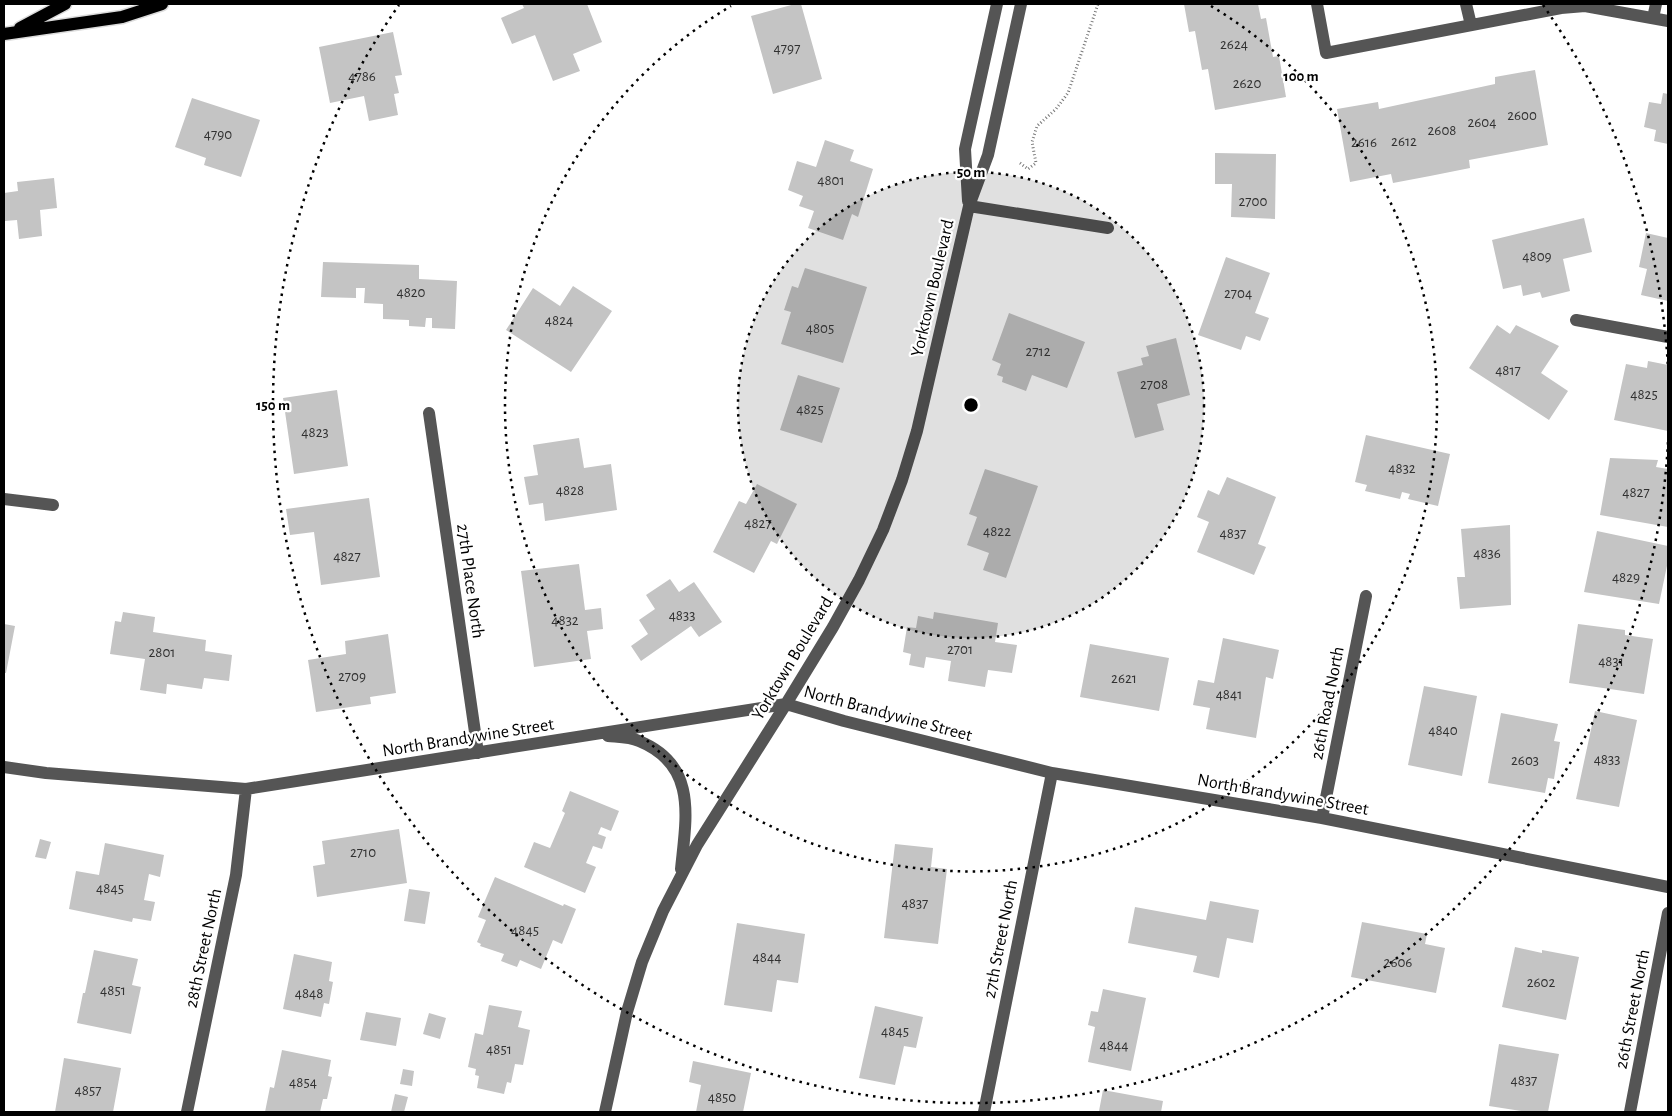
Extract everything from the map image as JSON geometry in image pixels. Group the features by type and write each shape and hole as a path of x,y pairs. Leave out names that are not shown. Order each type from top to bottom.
{"main road":[{"path":"8,33 66,4"},
{"path":"8,33 122,17 162,4"}],"street":[{"name":"Yorktown Boulevard","path":"969,206 965,149 997,4"},
{"name":"Yorktown Boulevard","path":"605,1112 627,1012 642,962 663,911 702,837 786,704 859,580 883,530 902,480 917,431 969,206 988,154 1021,4"},
{"path":"1317,4 1326,53 1561,8 1585,6 1668,21"},
{"path":"1466,4 1471,25"},
{"path":"1653,18 1656,4"},
{"path":"969,206 1108,228"},
{"path":"1576,320 1668,337"},
{"name":"27th Place North","path":"429,413 478,753"},
{"path":"4,499 53,505"},
{"name":"26th Road North","path":"1322,818 1366,596"},
{"name":"North Brandywine Street","path":"4,768 246,789 786,704 844,721 1052,773 1322,818 1668,887"},
{"path":"594,734 638,740 664,755 679,774 684,790 687,813 680,876"},
{"name":"27th Street North","path":"984,1112 1052,773"},
{"name":"28th Street North","path":"187,1112 236,875 246,789"},
{"name":"26th Street North","path":"1630,1112 1668,913"}],"path":[{"path":"1020,163 1028,169 1036,163 1032,142 1037,126 1056,109 1068,93 1098,4"}],"building":[{"path":"522,4 587,4 602,42 573,54 580,71 553,81 535,35 512,44 501,18 524,8"},
{"path":"801,4 822,79 773,94 751,16"},
{"path":"1184,4 1258,4 1261,19 1266,18 1273,57 1279,56 1286,97 1215,110 1208,69 1202,70 1195,31 1189,32"},
{"path":"393,32 402,75 395,76 399,93 394,94 398,115 369,121 364,96 330,103 319,47"},
{"path":"1535,70 1548,145 1469,160 1470,168 1393,183 1391,174 1350,182 1337,109 1378,102 1379,109 1495,84 1495,77"},
{"path":"1663,93 1668,94 1668,144 1654,141 1656,130 1644,127 1649,102 1661,104"},
{"path":"192,98 260,120 241,177 204,165 206,158 175,147"},
{"path":"825,140 854,150 850,161 873,169 858,217 852,214 843,240 808,228 814,211 799,206 803,196 788,190 797,161 816,167"},
{"path":"1215,153 1276,154 1275,219 1231,217 1232,184 1215,184"},
{"path":"54,178 57,208 40,210 42,236 19,239 17,220 5,221 4,193 18,191 17,182"},
{"path":"1584,218 1592,252 1563,259 1570,291 1542,298 1540,292 1523,296 1521,285 1503,289 1492,240"},
{"path":"1646,233 1668,238 1668,301 1641,295 1647,269 1639,267"},
{"path":"1226,257 1270,273 1255,313 1269,318 1260,341 1246,336 1241,350 1198,335"},
{"path":"323,262 419,265 419,279 457,281 455,329 432,328 432,318 426,318 425,327 409,326 409,320 383,319 383,304 364,303 365,288 356,288 356,298 321,297"},
{"path":"805,268 867,287 843,363 781,344 791,312 784,310 792,286 798,288"},
{"path":"573,286 612,311 571,372 506,330 533,288 560,306"},
{"path":"1009,313 1085,342 1067,388 1032,375 1026,391 1002,382 1003,377 997,375 1001,364 992,360"},
{"path":"1497,325 1510,334 1516,325 1559,346 1541,373 1568,391 1549,420 1469,368"},
{"path":"1176,338 1190,395 1157,404 1164,430 1135,438 1117,372 1143,365 1141,358 1149,356 1146,346"},
{"path":"1648,361 1668,365 1668,431 1614,420 1626,364 1647,368"},
{"path":"798,375 840,388 822,443 780,430"},
{"path":"337,390 348,466 294,474 283,398"},
{"path":"1366,435 1450,454 1438,506 1408,499 1410,494 1402,492 1400,499 1365,491 1367,485 1355,482"},
{"path":"579,438 584,468 611,464 617,510 545,521 543,503 529,505 524,477 538,475 533,445"},
{"path":"1610,458 1658,460 1656,467 1668,469 1668,527 1600,515"},
{"path":"985,469 1038,486 1006,578 983,570 989,553 967,545 977,517 969,514"},
{"path":"1227,477 1276,497 1258,544 1266,547 1254,575 1197,552 1209,522 1197,517 1208,490 1219,495"},
{"path":"757,484 797,504 777,544 771,541 754,573 713,552 739,501 746,504"},
{"path":"369,498 380,577 321,585 314,532 290,535 286,509"},
{"path":"1510,525 1511,605 1460,609 1457,577 1465,577 1461,529"},
{"path":"1597,531 1668,546 1668,561 1659,604 1584,592"},
{"path":"579,564 585,610 601,608 603,629 587,631 591,659 534,667 521,571"},
{"path":"670,579 679,592 694,582 722,622 699,637 691,626 641,661 631,646 648,634 639,620 655,609 646,595"},
{"path":"123,612 155,617 153,632 206,640 205,651 232,655 229,681 204,678 202,689 167,684 166,694 140,690 145,659 110,654 115,621 121,622"},
{"path":"934,612 998,623 995,642 1017,645 1012,673 988,670 985,687 948,681 951,661 926,657 924,668 909,665 911,654 903,652 907,627 916,628 918,616 933,619"},
{"path":"4,624 15,626 6,673 4,673"},
{"path":"1578,624 1625,630 1625,635 1653,639 1644,694 1569,683"},
{"path":"388,634 396,693 370,697 371,704 316,712 308,660 346,654 345,641"},
{"path":"1223,638 1279,650 1273,679 1266,677 1256,738 1206,729 1210,708 1193,705 1198,680 1214,683"},
{"path":"1090,644 1169,658 1159,711 1080,697"},
{"path":"1424,686 1477,696 1462,776 1408,765"},
{"path":"1595,711 1637,720 1619,807 1576,799"},
{"path":"1501,713 1558,724 1554,741 1560,742 1554,779 1548,778 1545,793 1488,783"},
{"path":"570,791 619,811 611,831 601,827 598,834 606,837 602,849 593,846 586,863 596,867 585,893 524,867 534,842 550,848 565,813 562,811"},
{"path":"399,829 407,883 317,897 313,866 325,864 322,841"},
{"path":"40,839 51,842 46,859 35,857"},
{"path":"105,843 164,855 160,877 149,874 144,900 155,902 151,921 133,918 132,922 69,909 76,871 99,875"},
{"path":"895,844 933,848 931,867 947,869 938,944 884,938"},
{"path":"495,877 563,906 564,904 576,909 562,944 553,940 541,969 520,960 517,967 501,961 504,954 480,946 481,944 477,942 486,920 478,917"},
{"path":"409,889 430,892 425,924 404,921"},
{"path":"1210,901 1259,910 1253,943 1227,938 1219,978 1193,972 1197,956 1128,943 1135,907 1206,920"},
{"path":"1362,922 1427,934 1425,944 1445,948 1436,993 1351,977"},
{"path":"737,923 805,934 798,983 777,980 772,1012 724,1005"},
{"path":"1515,947 1542,953 1542,950 1579,957 1566,1020 1502,1007"},
{"path":"94,950 138,959 132,985 141,987 131,1034 77,1023"},
{"path":"294,954 332,962 329,981 333,982 329,1004 324,1003 321,1017 283,1009"},
{"path":"1103,989 1146,998 1131,1071 1088,1062 1095,1027 1088,1025 1091,1011 1098,1012"},
{"path":"489,1005 522,1011 518,1027 530,1030 523,1065 515,1064 511,1083 507,1082 504,1094 477,1088 479,1076 475,1075 476,1069 468,1067 475,1033 483,1035"},
{"path":"875,1006 923,1017 916,1048 904,1046 895,1085 859,1078"},
{"path":"366,1012 401,1018 396,1046 360,1040"},
{"path":"429,1013 446,1018 440,1039 423,1034"},
{"path":"1499,1044 1559,1054 1548,1112 1527,1112 1489,1106"},
{"path":"282,1050 331,1060 328,1076 332,1077 327,1099 323,1099 320,1112 265,1112 270,1087 274,1088"},
{"path":"64,1058 121,1068 113,1112 55,1112"},
{"path":"693,1061 751,1073 743,1112 696,1112 701,1085 689,1082"},
{"path":"403,1069 414,1071 412,1086 400,1084"},
{"path":"1103,1090 1163,1101 1161,1112 1099,1111"},
{"path":"395,1094 408,1097 404,1112 391,1112"}]}
